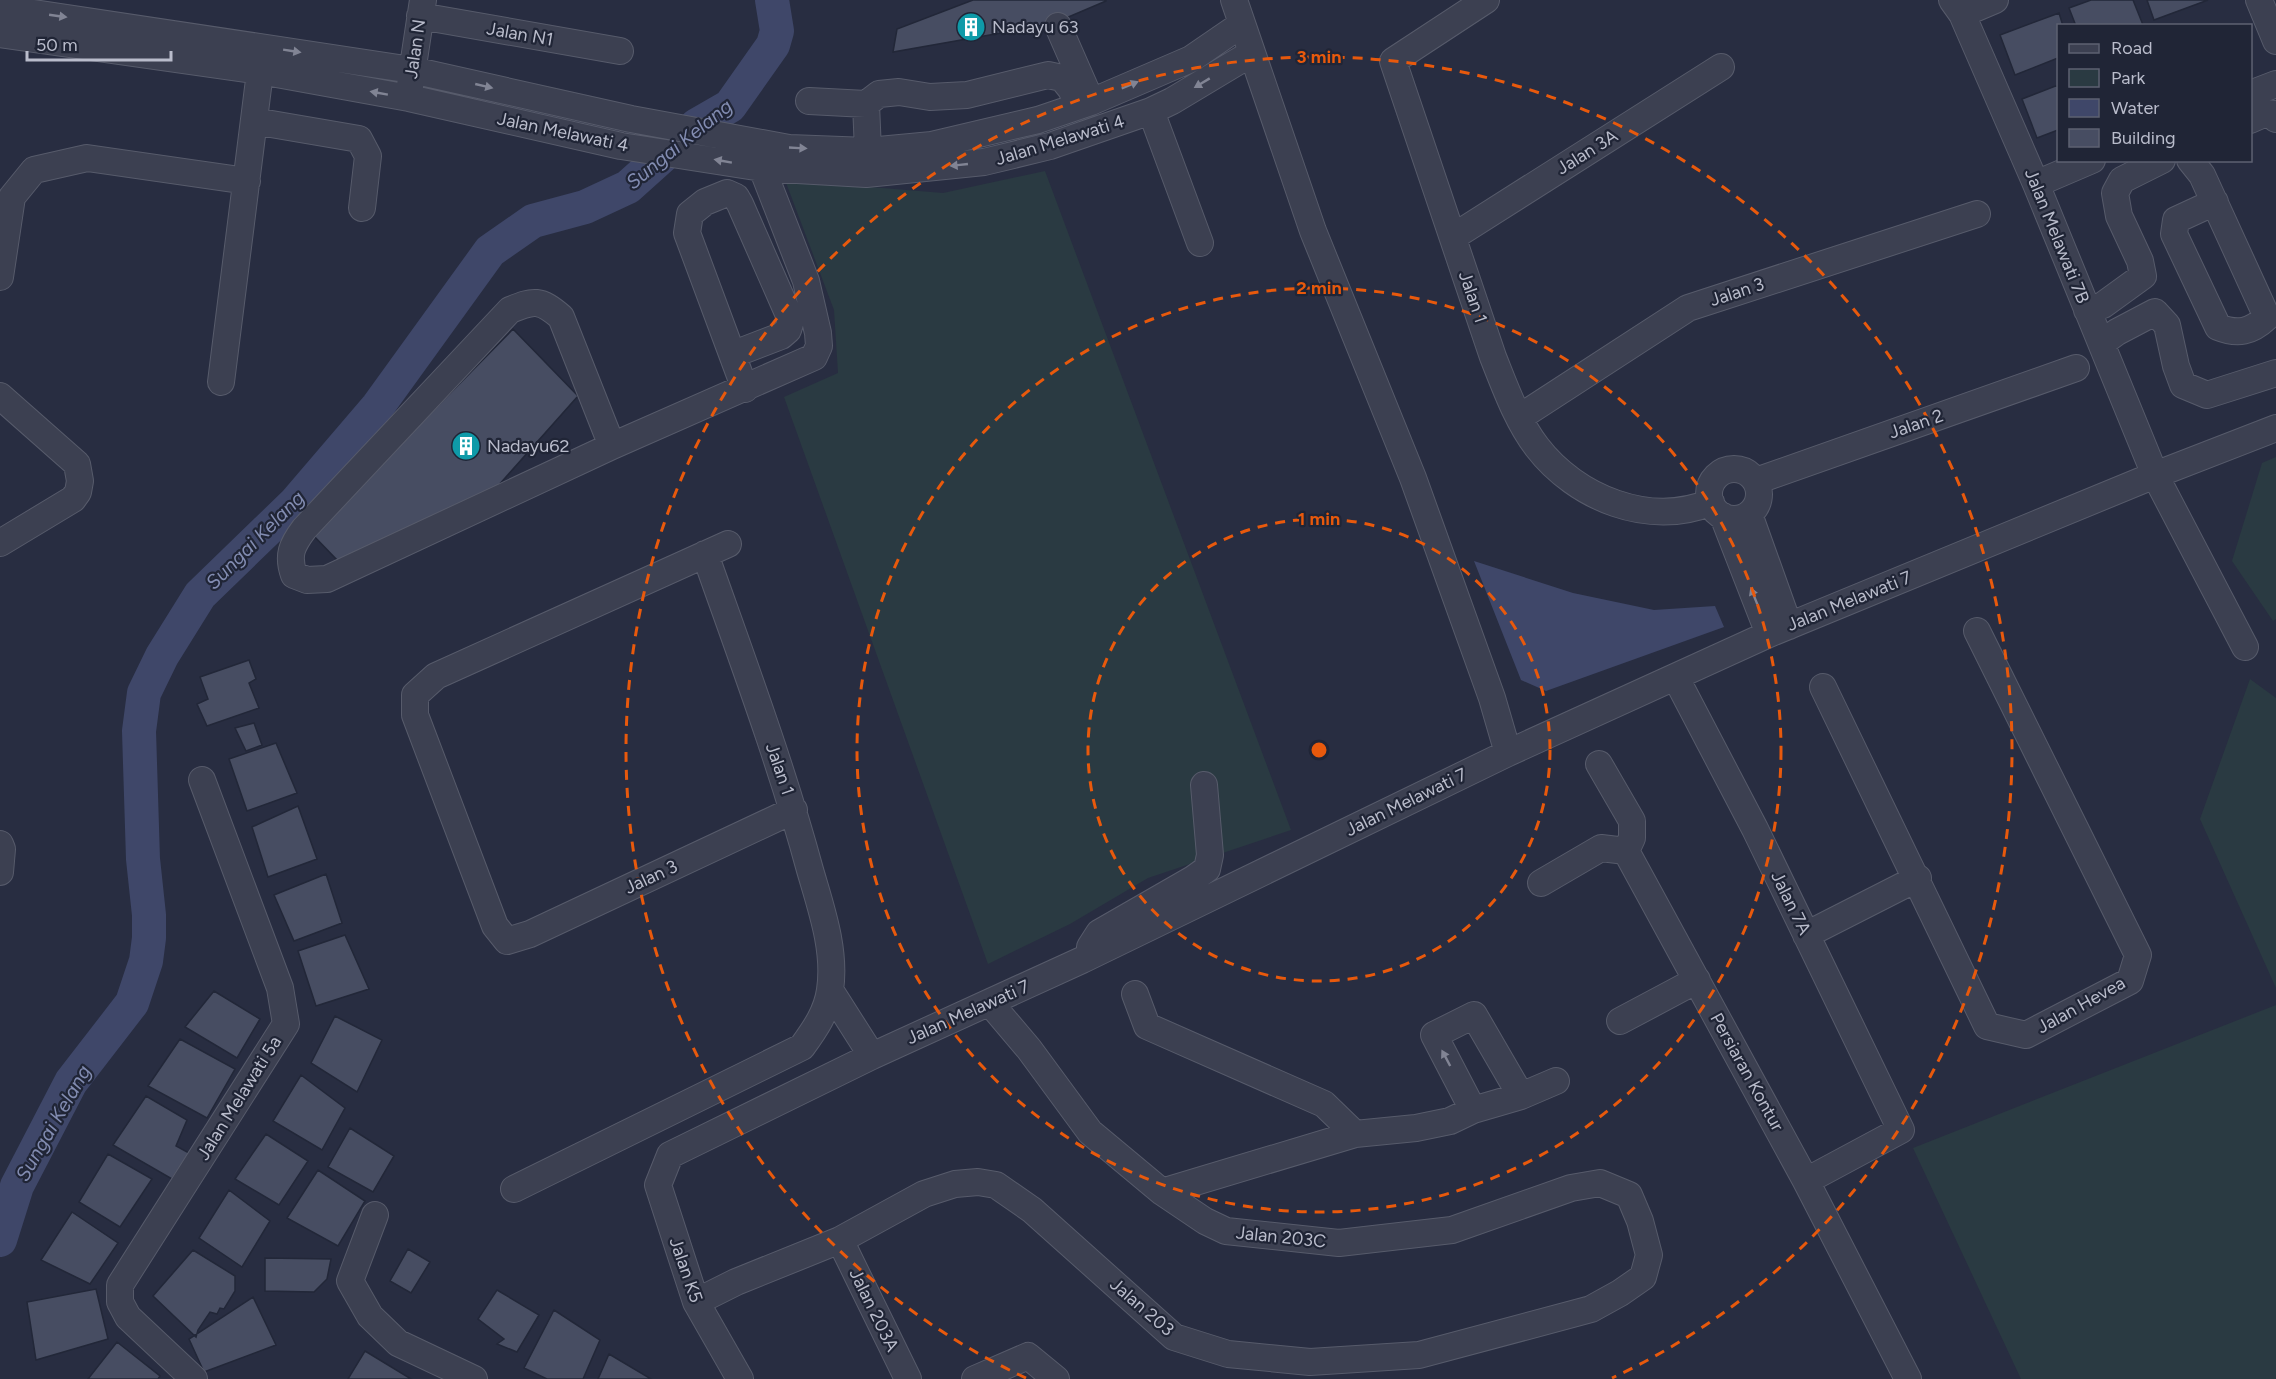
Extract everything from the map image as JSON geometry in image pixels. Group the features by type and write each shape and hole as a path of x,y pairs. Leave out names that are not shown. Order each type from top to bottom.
{"street":[{"name":"Jalan 1","path":"1486,0 1393,62 1493,357 1520,417 1536,446 1560,473 1604,500 1652,513 1717,509"},
{"path":"1958,5 1995,0"},
{"path":"2259,0 2276,41"},
{"name":"Jalan Melawati 7B","path":"1958,5 2036,184 2155,475 2245,647"},
{"name":"Jalan Melawati 4","path":"0,8 262,59 409,98 621,146 762,168 866,174 984,162 1050,146 1151,111 1252,53"},
{"name":"Jalan N1","path":"421,8 620,51"},
{"name":"Jalan N","path":"409,98 421,8"},
{"path":"1238,12 1313,231 1417,489 1492,698 1508,753"},
{"name":"Jalan Melawati 4","path":"0,34 262,59 412,70 631,119 789,148 868,151 932,145 1038,120 1086,104 1191,59 1238,12"},
{"path":"1058,26 1086,104"},
{"path":"221,382 262,59"},
{"name":"Jalan 3A","path":"1453,237 1720,67"},
{"path":"809,101 866,104 879,94 899,92 930,97 967,95 1048,75 1062,78 1086,104"},
{"path":"1027,80 1038,120"},
{"path":"2252,93 2276,84"},
{"path":"866,104 868,151"},
{"path":"1151,111 1200,243"},
{"path":"2252,119 2266,113 2274,114 2276,119"},
{"path":"254,121 359,139 368,156 362,208"},
{"path":"0,276 12,197 34,170 87,158 247,181"},
{"path":"2036,184 2087,162"},
{"path":"2087,310 2103,305 2143,276 2140,261 2119,216 2115,193 2122,180 2158,162"},
{"path":"2192,162 2202,175 2215,202 2267,317 2257,326 2232,333 2218,327 2174,234 2176,220 2215,202"},
{"path":"612,446 561,316 547,305 529,302 510,310 304,528 291,548 290,562 294,575 307,580 327,579 612,446 814,357 819,346 806,282 762,168"},
{"path":"734,354 782,336 789,330 791,320 740,204 736,197 728,194 705,202 690,214 687,233 745,388"},
{"name":"Jalan 3","path":"1520,417 1688,308 1977,214"},
{"path":"2102,343 2117,332 2155,312 2167,325 2175,366 2183,385 2207,395 2276,373"},
{"name":"Jalan 2","path":"1756,481 2076,368"},
{"path":"0,396 77,464 80,481 74,498 0,543"},
{"name":"Jalan Melawati 7","path":"669,1155 872,1056 1082,960 1508,753 1779,630 2155,475 2276,428"},
{"path":"1717,509 1740,518 1749,514 1760,495 1756,481 1745,471 1738,469 1723,471 1717,475 1710,488 1717,509 1779,630"},
{"path":"1749,514 1779,630"},
{"name":"Jalan 1","path":"507,941 495,926 415,715 415,695 436,676 717,549 794,810 826,929 830,990"},
{"name":"Jalan Hevea","path":"1823,687 1918,878 1988,1026 2026,1035 2130,981 2138,955 1977,631"},
{"name":"Jalan 7A","path":"1676,678 1755,829 1901,1130 1806,1180"},
{"path":"1540,883 1601,848 1626,851 1632,838 1632,821 1599,764"},
{"name":"Jalan Melawati 5a","path":"194,1379 128,1317 120,1302 120,1285 286,1024 280,988 201,780"},
{"path":"1082,960 1099,933 1208,869 1210,855 1204,785"},
{"name":"Jalan 3","path":"507,941 530,934 794,810"},
{"path":"0,844 2,849 0,872"},
{"name":"Persiaran Kontur","path":"1626,851 1806,1180 1908,1379"},
{"path":"1806,935 1918,878"},
{"path":"1620,1021 1697,980"},
{"path":"830,990 872,1056"},
{"path":"514,1189 802,1047 818,1025 830,990"},
{"path":"1135,994 1147,1026 1324,1104 1355,1134"},
{"name":"Jalan 203C","path":"990,1003 1029,1048 1090,1132 1162,1192 1205,1221 1226,1231 1340,1243 1452,1230 1571,1188 1600,1183 1629,1194 1640,1221"},
{"path":"1473,1110 1434,1035 1474,1015 1521,1096"},
{"path":"1162,1192 1355,1134 1427,1126 1450,1121 1473,1110 1521,1096 1556,1081"},
{"name":"Jalan K5","path":"669,1155 658,1185 696,1302 740,1379"},
{"name":"Jalan 203","path":"696,1302 736,1282 840,1240 924,1194 955,1184 978,1182 996,1185 1032,1210 1174,1337 1228,1354 1310,1362 1419,1355 1591,1309 1620,1293 1643,1277 1648,1255 1640,1221"},
{"path":"375,1215 350,1281 370,1316 398,1343 474,1379"},
{"name":"Jalan 203A","path":"840,1240 908,1379"},
{"path":"975,1379 1028,1356 1056,1379"}],"green space":[{"path":"1045,171 1291,830 1148,878 1070,924 988,964 784,397 838,373 834,310 785,180 943,193"},
{"path":"2276,457 2276,619 2273,621 2232,561 2262,463"},
{"path":"2250,679 2276,698 2276,988 2200,819"},
{"path":"2276,1005 2276,1379 2021,1379 1913,1148"}],"water":[{"path":"1474,561 1573,593 1654,610 1715,606 1724,627 1546,691 1521,680"}],"building":[{"name":"Nadayu 63","path":"973,0 1106,1 1052,24 893,52 897,29"},
{"path":"2091,0 2133,0 2143,24 2075,24 2069,8"},
{"path":"2147,0 2208,0 2154,20"},
{"path":"2059,13 2062,24 2057,24 2057,58 2015,75 2000,35"},
{"path":"2057,85 2057,130 2037,138 2022,99"},
{"name":"Nadayu62","path":"513,329 578,396 490,495 340,563 312,534"},
{"path":"249,660 256,679 249,683 259,708 207,726 197,704 208,699 200,677"},
{"path":"254,723 262,745 246,751 235,728"},
{"path":"276,743 297,793 247,811 229,759"},
{"path":"298,806 317,859 268,877 252,827"},
{"path":"326,874 342,923 294,941 274,895"},
{"path":"345,935 369,989 316,1006 298,951"},
{"path":"214,991 260,1019 237,1058 185,1027"},
{"path":"335,1016 382,1040 357,1092 311,1063"},
{"path":"180,1039 235,1069 207,1118 148,1086"},
{"path":"301,1075 345,1108 322,1150 273,1121"},
{"path":"146,1096 187,1120 176,1146 189,1153 172,1179 113,1145"},
{"path":"350,1128 394,1156 373,1192 328,1167"},
{"path":"266,1134 308,1161 279,1205 235,1179"},
{"path":"108,1154 152,1179 120,1227 79,1202"},
{"path":"318,1170 365,1201 338,1246 287,1218"},
{"path":"229,1190 270,1221 242,1267 199,1238"},
{"path":"72,1212 118,1243 90,1284 41,1260"},
{"path":"408,1249 430,1262 411,1293 390,1281"},
{"path":"193,1250 235,1276 235,1291 224,1309 220,1308 217,1314 210,1312 196,1337 153,1296"},
{"path":"265,1258 331,1259 327,1279 314,1292 265,1291"},
{"path":"96,1289 108,1339 36,1360 27,1302"},
{"path":"497,1290 539,1315 517,1352 497,1344 504,1339 478,1319"},
{"path":"253,1297 276,1345 204,1372 189,1339"},
{"path":"554,1310 600,1340 583,1379 547,1379 524,1368"},
{"path":"117,1342 160,1376 158,1379 88,1379"},
{"path":"365,1351 411,1379 348,1379"},
{"path":"609,1354 651,1379 598,1379"}],"waterway":[{"name":"Sungai Kelang","path":"0,1240 17,1186 71,1082 132,1003 146,961 149,915 143,859 139,731 144,693 162,656 200,595 295,503 378,406 490,251 533,221 585,207 628,187 697,125 730,106 773,45 777,31 772,0"}],"place":[{"name":"Nadayu 63","path":"971,27"},
{"name":"Nadayu62","path":"466,446"}]}
